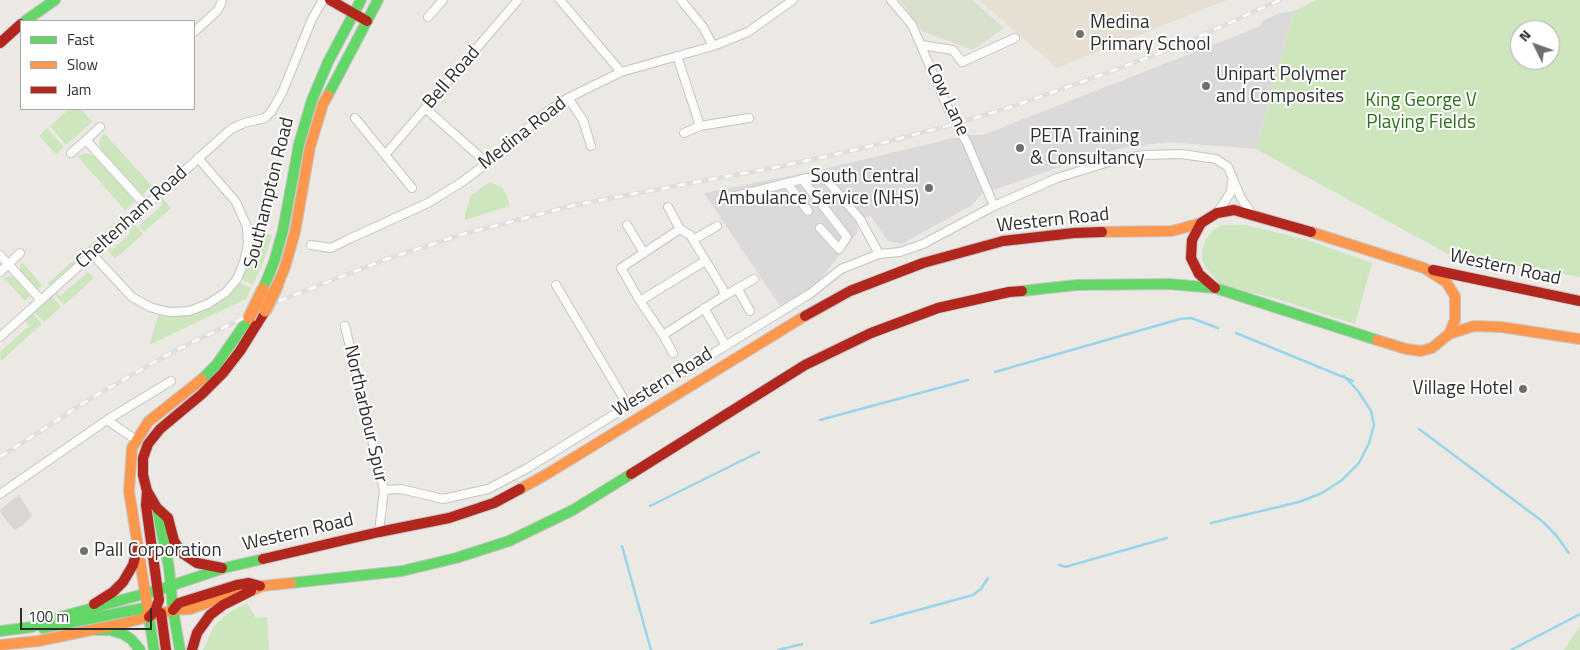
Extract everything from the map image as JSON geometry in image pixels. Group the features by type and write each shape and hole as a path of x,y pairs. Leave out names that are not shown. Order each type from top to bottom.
{"main road":[{"path":"26,20 56,0"},
{"path":"330,0 367,21"},
{"name":"Southampton Road","path":"162,605 146,594 129,491 132,448 148,422 199,382 216,364 249,318 274,262 283,230 299,144 312,100 328,62 361,0"},
{"name":"Southampton Road","path":"147,491 143,475 143,458 148,444 160,429 202,394 223,373 240,351 265,311 278,284 295,232 310,147 324,104 378,0"},
{"path":"0,42 20,25"},
{"path":"1217,213 1234,210 1252,214 1424,268 1446,282 1455,296 1454,320 1449,334"},
{"name":"Western Road","path":"162,605 171,588 182,582 224,568 379,532 449,518 494,503 547,474 783,329 850,291 923,263 1003,241 1074,233 1172,231 1201,223 1217,213"},
{"path":"1201,223 1192,240 1191,258 1199,274 1215,288"},
{"name":"Western Road","path":"1424,268 1580,301"},
{"path":"0,631 59,626 162,605 190,608 257,588 402,571 456,558 509,541 573,510 805,365 872,332 938,308 1010,292 1077,285 1169,284 1215,288 1406,349 1421,351 1432,348 1449,334 1474,326 1501,327 1580,339"},
{"path":"147,491 157,508 165,543 171,588 162,605 154,650"},
{"path":"147,491 146,505 162,605 166,650"},
{"path":"157,508 168,518 174,541 185,556 197,563 224,568"},
{"path":"77,613 119,587 130,570 138,546"},
{"path":"192,650 197,633 210,614 223,605 257,588"},
{"path":"32,627 42,622 146,594"},
{"path":"0,645 38,641 97,630 162,605"},
{"path":"162,605 177,628 180,650"},
{"path":"97,630 110,630 124,634 140,650"}],"street":[{"path":"195,31 217,11 222,0"},
{"name":"Cheltenham Road","path":"0,337 231,129 244,123 265,118 271,112 282,93 312,19 323,0"},
{"path":"428,17 443,0"},
{"name":"Bell Road","path":"386,155 518,0"},
{"path":"560,0 621,72"},
{"path":"681,0 702,27 713,46"},
{"name":"Medina Road","path":"311,245 331,248 349,238 428,204 487,163 546,113 568,98 621,72 713,46 748,32 793,0"},
{"name":"Cow Lane","path":"891,0 912,26 948,108 967,143 994,206"},
{"path":"921,45 953,50 962,62 1015,38"},
{"path":"677,56 700,126"},
{"path":"568,98 583,120 591,146"},
{"path":"425,108 487,163"},
{"path":"355,118 412,188"},
{"path":"684,133 700,126 749,118"},
{"path":"71,153 100,127"},
{"path":"86,140 146,206"},
{"path":"384,490 401,489 443,499 488,489 526,469 810,294 841,269 879,254 900,252 923,244 994,206 1057,178 1115,160 1144,154 1181,154 1216,159 1228,167 1241,198 1252,214"},
{"path":"93,255 132,297 160,310 170,312 189,311 208,304 226,292 236,279 244,262 248,244 247,227 236,202 198,158"},
{"path":"720,200 802,179 825,178 860,219 879,254"},
{"path":"802,179 847,237 839,249 820,228"},
{"path":"1217,213 1231,192 1232,179"},
{"path":"787,183 808,211"},
{"path":"668,207 680,229 690,235 723,288 724,296"},
{"path":"627,225 644,253"},
{"path":"693,240 717,226"},
{"path":"673,353 621,268 680,229"},
{"path":"0,272 20,253"},
{"path":"0,255 41,300"},
{"path":"640,301 705,261"},
{"path":"662,335 754,279"},
{"path":"556,285 628,406"},
{"path":"737,288 750,311"},
{"path":"704,308 726,346"},
{"name":"Northarbour Spur","path":"345,326 384,490 379,532"},
{"path":"0,494 106,420 171,381"},
{"path":"106,420 136,440"}],"shaded area":[{"name":"Medina Primary School","path":"979,0 1227,0 1057,68"},
{"path":"1294,11 1256,149 1167,142 1117,149 982,194 972,205 902,244 888,241 870,215 858,223 857,233 822,277 804,292 780,306 704,193 824,169 966,135 983,135 1261,26 1262,21 1280,13"},
{"path":"19,495 32,516 22,526 14,530 0,510"}],"green space":[{"path":"900,0 972,0 1004,28 973,50 922,31"},
{"name":"King George V Playing Fields","path":"1316,0 1580,0 1580,277 1446,253 1256,149 1294,11"},
{"path":"68,110 82,110 92,122 66,145 50,126"},
{"path":"47,128 64,147 56,154 39,136"},
{"path":"104,133 152,186 142,195 101,150 99,142"},
{"path":"86,153 94,156 135,201 125,210 77,156"},
{"path":"490,182 501,187 507,196 510,206 465,220 471,195"},
{"path":"161,197 171,208 144,232 139,226 162,205"},
{"path":"120,219 122,221 50,285 48,283"},
{"path":"133,223 143,234 115,259 105,247 107,245 112,250 130,234 128,227"},
{"path":"1221,225 1245,225 1304,239 1372,263 1355,324 1274,298 1226,287 1219,283 1205,267 1202,259 1202,250 1206,239 1212,231"},
{"path":"249,230 272,235 265,258 253,285 240,279"},
{"path":"22,262 42,285 37,290 20,272"},
{"path":"88,272 94,278 64,305 54,294 56,292 60,296"},
{"path":"8,276 14,278 30,296 25,301 4,278"},
{"path":"239,282 251,288 246,299 149,345 159,314 171,316 198,312 225,298"},
{"path":"52,296 61,307 44,322 34,311"},
{"path":"32,313 42,324 1,361 0,352 29,326 24,320"},
{"path":"247,603 256,618 267,617 269,650 203,650 214,626 228,613"},
{"path":"1580,626 1580,650 1564,650 1574,634"}],"waterway":[{"path":"995,372 1180,319 1191,318 1218,328"},
{"path":"1236,333 1353,381"},
{"path":"1211,523 1299,502 1322,493 1342,480 1359,463 1369,443 1374,425 1371,411 1358,391 1344,376"},
{"path":"820,420 968,380"},
{"path":"1419,429 1542,521 1556,535 1569,553"},
{"path":"650,506 759,452"},
{"path":"1059,565 1065,567 1167,538"},
{"path":"622,546 651,650"},
{"path":"871,623 973,595 981,589 988,578"},
{"path":"1511,650 1580,614"},
{"path":"778,650 802,644"}],"railway":[{"path":"0,457 93,397 174,351 279,301 384,260 463,234 575,205 782,166 859,149 951,125 1011,107 1176,47 1280,0"}],"traffic: fast":[{"path":"26,20 55,0"},
{"path":"263,289 274,262 283,230 299,144 312,100 328,62 361,0"},
{"path":"328,95 378,0"},
{"path":"1022,291 1077,285 1169,284 1215,288 1377,340"},
{"path":"202,379 217,364 249,318"},
{"path":"291,583 402,571 456,558 509,541 573,510 631,474"},
{"path":"157,508 169,568 173,610"},
{"path":"0,631 32,627 42,622 158,590 224,568 263,559"},
{"path":"43,628 154,606"},
{"path":"173,610 180,650"},
{"path":"149,617 154,650"},
{"path":"97,630 110,630 123,634 131,639 140,650"}],"traffic: slow":[{"path":"278,284 295,232 310,147 323,104 328,95"},
{"path":"1102,232 1172,231 1201,223"},
{"path":"1311,232 1424,268 1446,282 1455,296 1455,320 1449,334 1432,348 1421,351 1406,349 1377,340"},
{"path":"265,311 278,284"},
{"path":"249,318 263,289"},
{"path":"520,489 805,316"},
{"path":"1449,334 1474,326 1501,327 1580,339"},
{"path":"149,617 129,491 132,448 148,422 202,379"},
{"path":"0,645 38,641 121,624 173,610 190,609 232,594 251,591 262,586 291,583"}],"traffic: jam":[{"path":"330,0 367,21"},
{"path":"0,43 20,25"},
{"path":"1215,288 1199,274 1191,258 1192,240 1201,223 1217,213 1234,210 1311,232"},
{"path":"805,316 850,291 923,263 1003,241 1074,233 1102,232"},
{"path":"1433,270 1580,301"},
{"path":"631,474 805,365 871,333 938,308 1009,292 1022,291"},
{"path":"149,617 155,611 159,600 146,505 147,491 143,475 143,458 148,444 160,429 202,394 223,373 240,351 265,311"},
{"path":"263,559 449,518 494,503 520,489"},
{"path":"147,491 157,508 168,518 174,541 182,553 197,563 222,568"},
{"path":"94,604 113,592 123,582 133,565 137,550"},
{"path":"173,610 179,603 237,585 249,583 260,586"},
{"path":"192,650 197,633 210,615 223,605 251,591"},
{"path":"161,613 166,650"}],"place":[{"name":"Medina Primary School","path":"1080,34"},
{"name":"Unipart Polymer and Composites","path":"1206,86"},
{"name":"PETA Training & Consultancy","path":"1020,148"},
{"name":"South Central Ambulance Service (NHS)","path":"929,188"},
{"name":"Village Hotel","path":"1523,389"},
{"name":"Pall Corporation","path":"84,551"}]}
